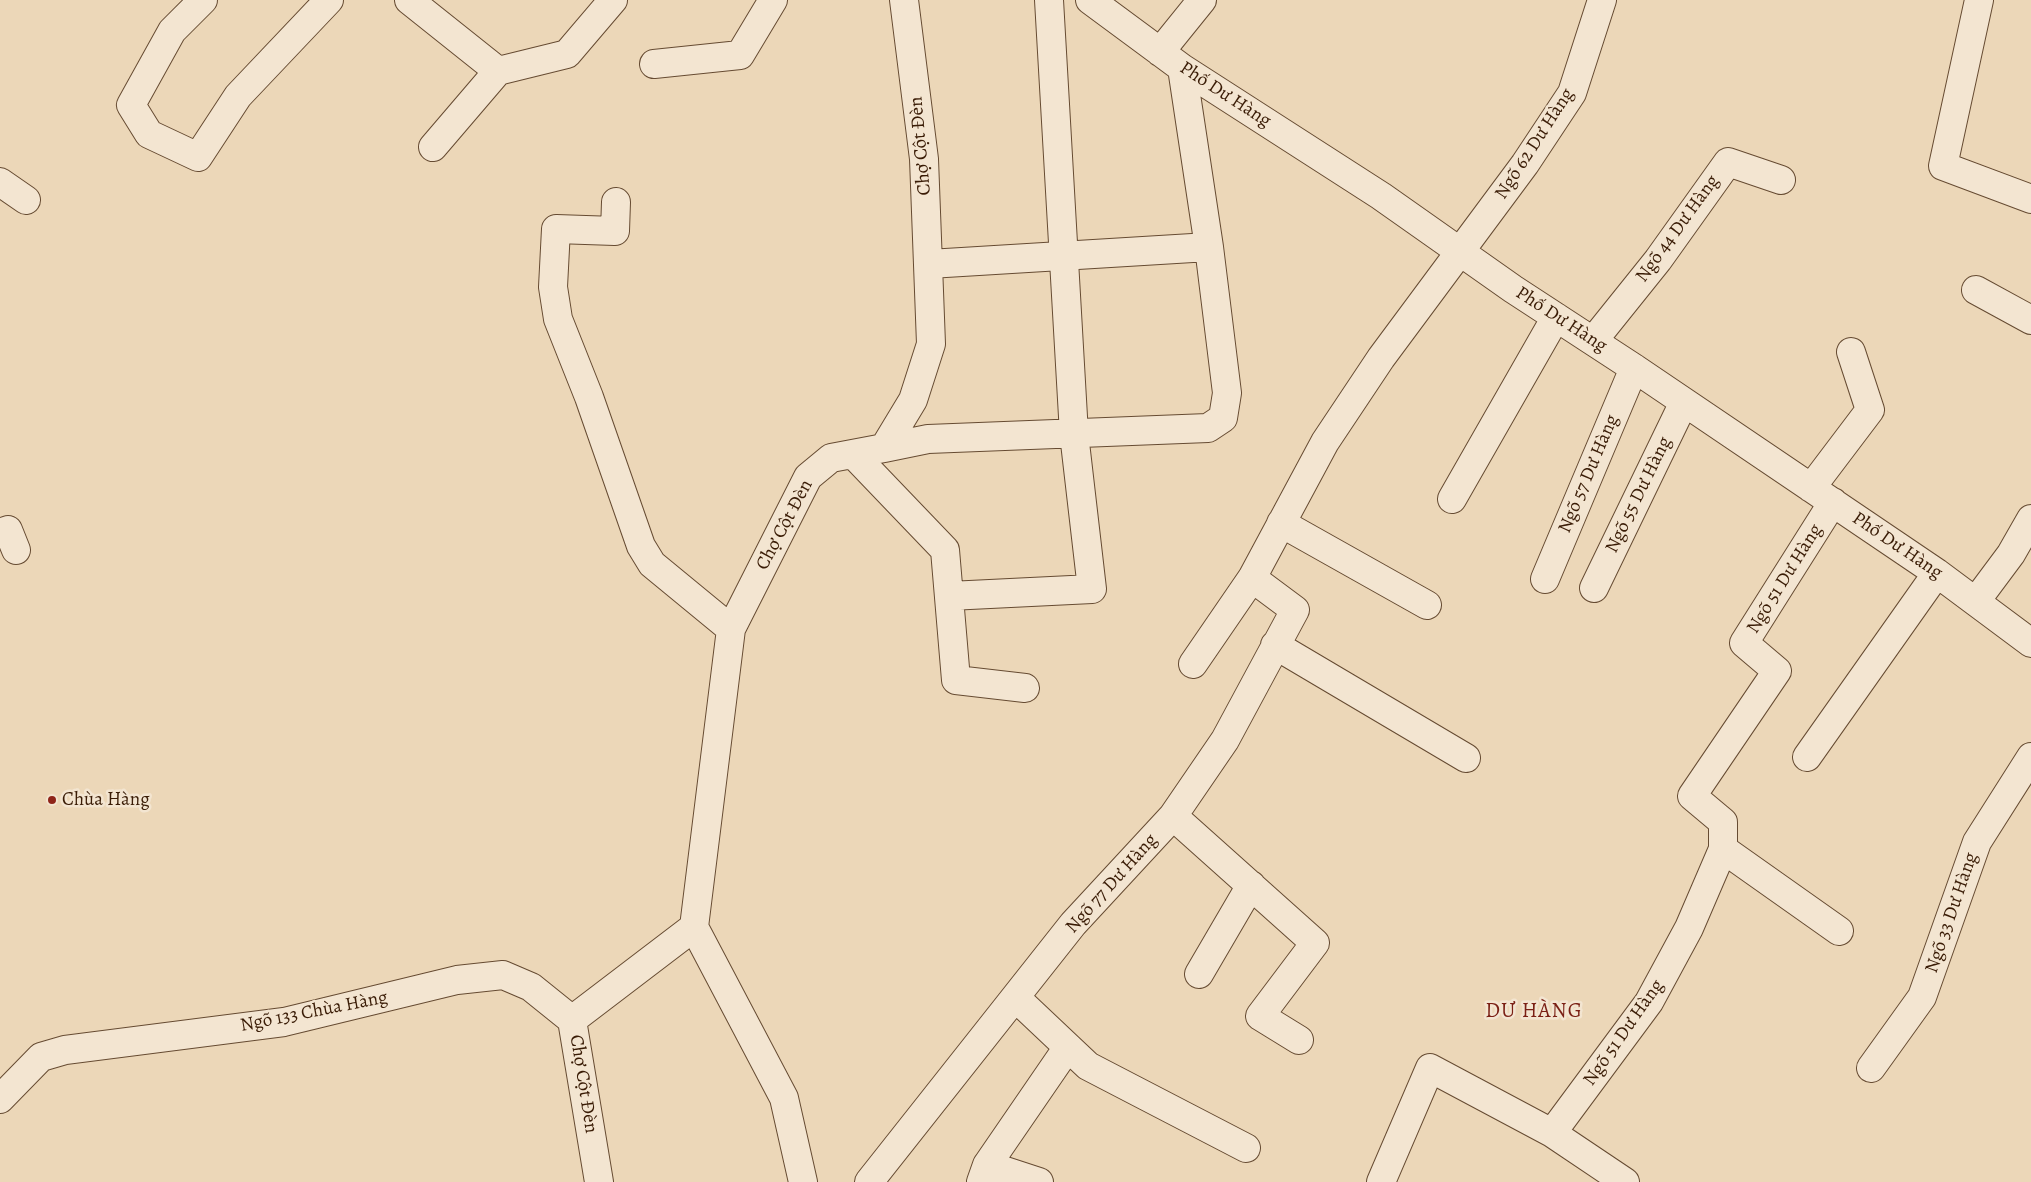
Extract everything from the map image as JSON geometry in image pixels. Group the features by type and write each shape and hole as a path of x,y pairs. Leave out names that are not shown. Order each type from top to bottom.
{"street":[{"path":"203,0 172,31 131,105 149,134 198,158 238,96 329,0"},
{"path":"409,0 498,71"},
{"path":"433,147 498,71 567,54 613,0"},
{"path":"654,64 740,55 773,0"},
{"name":"Chợ Cột Đèn","path":"600,1182 572,1020 694,927 731,629 808,477 831,458 884,448 913,400 932,344 924,159 904,0"},
{"path":"949,596 1092,589 1074,434 1049,0"},
{"name":"Phố Dư Hàng","path":"1090,0 1182,68 1381,196 1513,289 1634,368 1937,573 2031,643"},
{"path":"1160,52 1202,0"},
{"name":"Ngõ 62 Dư Hàng","path":"1193,664 1252,578 1330,434 1381,358 1525,164 1572,93 1602,0"},
{"path":"1979,0 1943,166 2031,199"},
{"path":"884,448 928,439 1208,428 1223,418 1227,393 1209,247 1182,68"},
{"name":"Ngõ 44 Dư Hàng","path":"1593,341 1658,260 1728,162 1781,180"},
{"path":"0,182 26,200"},
{"path":"616,202 615,231 556,229 553,287 558,319 589,397 641,546 652,564 731,629"},
{"path":"928,264 1209,247"},
{"path":"1976,290 2031,320"},
{"path":"1452,499 1556,317"},
{"path":"1822,495 1870,410 1851,352"},
{"name":"Ngõ 57 Dư Hàng","path":"1545,579 1634,368"},
{"name":"Ngõ 55 Dư Hàng","path":"1594,588 1684,402"},
{"path":"853,454 945,550 956,680 1024,688"},
{"name":"Ngõ 51 Dư Hàng","path":"1552,1134 1650,1002 1689,928 1724,849 1723,822 1692,796 1777,671 1744,643 1822,495"},
{"path":"1976,601 2011,554 2031,519"},
{"path":"1281,523 1428,605"},
{"path":"1807,757 1937,573"},
{"name":"Ngõ 77 Dư Hàng","path":"869,1182 1073,924 1173,816 1225,740 1294,610 1252,578"},
{"path":"1275,645 1466,758"},
{"name":"Ngõ 33 Dư Hàng","path":"1871,1068 1922,997 1977,842 2031,757"},
{"path":"1173,816 1315,943 1260,1016 1298,1040"},
{"path":"1724,849 1838,931"},
{"path":"1198,974 1251,885"},
{"path":"694,927 784,1098 803,1182"},
{"name":"Ngõ 133 Chùa Hàng","path":"0,1099 41,1057 65,1050 284,1022 457,980 503,975 531,987 572,1020"},
{"path":"1016,998 1088,1066 1246,1148"},
{"path":"1040,1182 984,1173 1068,1047"},
{"path":"1381,1182 1430,1068 1552,1134 1625,1182"}],"place":[{"name":"Chùa Hàng","path":"52,800"}],"district":[{"name":"DƯ HÀNG","path":"1534,1012"}]}
